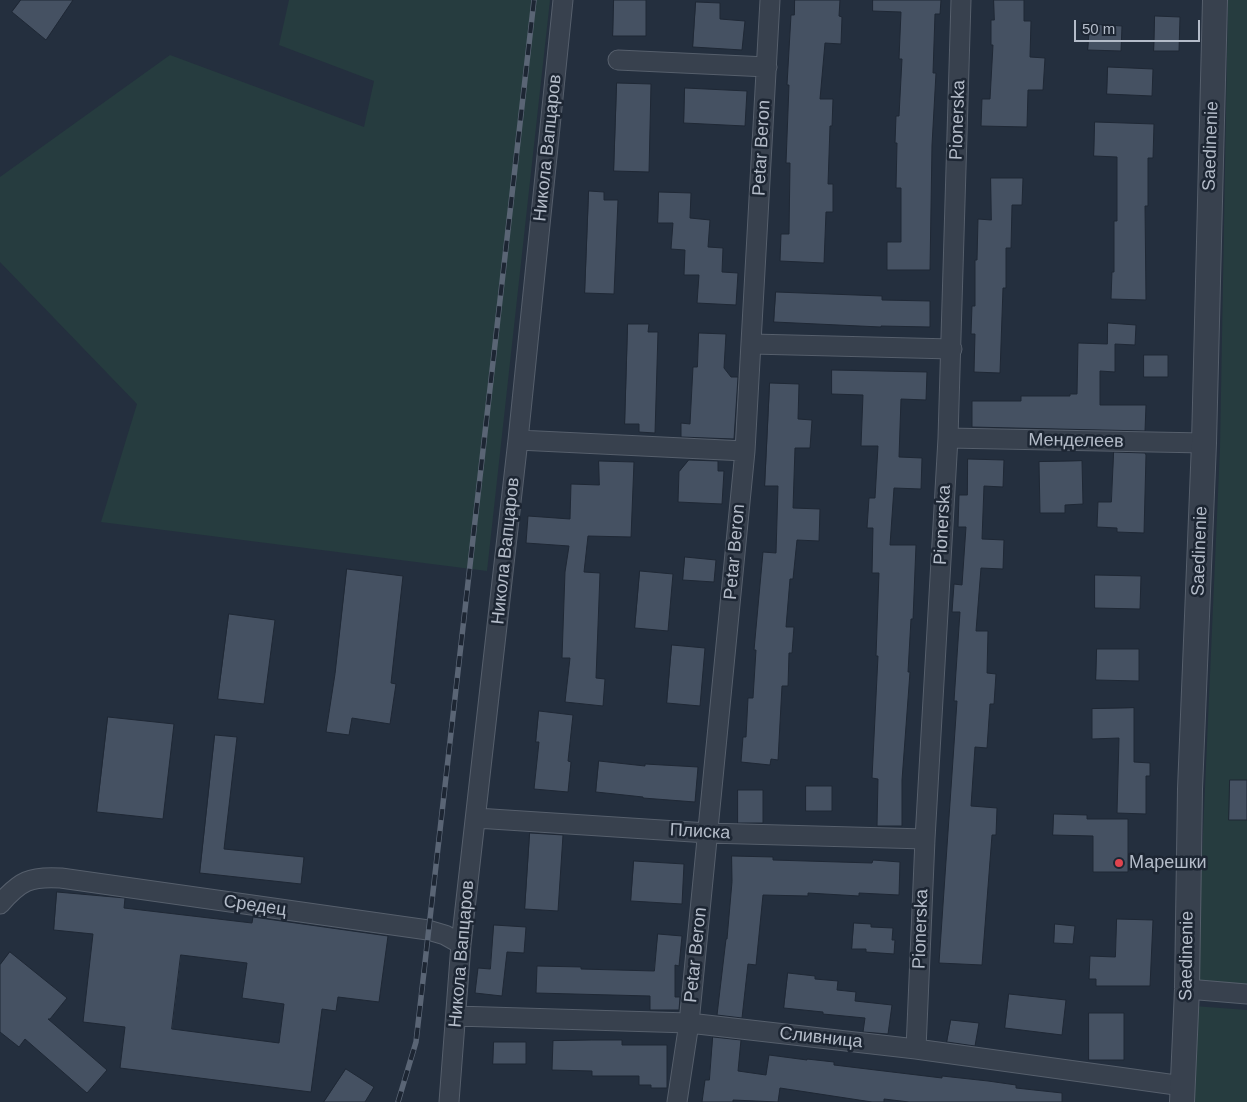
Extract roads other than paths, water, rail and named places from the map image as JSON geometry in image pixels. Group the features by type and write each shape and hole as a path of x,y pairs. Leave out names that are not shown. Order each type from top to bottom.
{"street":[{"name":"Никола Вапцаров","path":"449,1102 462,944 518,440 564,0"},
{"name":"Petar Beron","path":"677,1102 689,1023 745,451 770,0"},
{"name":"Pionerska","path":"916,1049 925,839 952,349 961,0"},
{"name":"Saedinenie","path":"1183,1094 1187,988 1190,789 1204,443 1215,0"},
{"path":"618,60 766,67"},
{"path":"752,344 952,349"},
{"name":"Менделеев","path":"948,438 1204,443"},
{"path":"518,440 745,451"},
{"name":"Плиска","path":"476,818 708,833 925,839"},
{"name":"Средец","path":"0,904 14,888 28,881 45,877 428,930 445,935 462,944"},
{"path":"1187,988 1247,994"},
{"name":"Сливница","path":"456,1016 689,1023 916,1049 1183,1094"}],"railway":[{"path":"398,1102 416,1042 534,0"}],"place":[{"name":"Марешки","path":"1119,863"}]}
